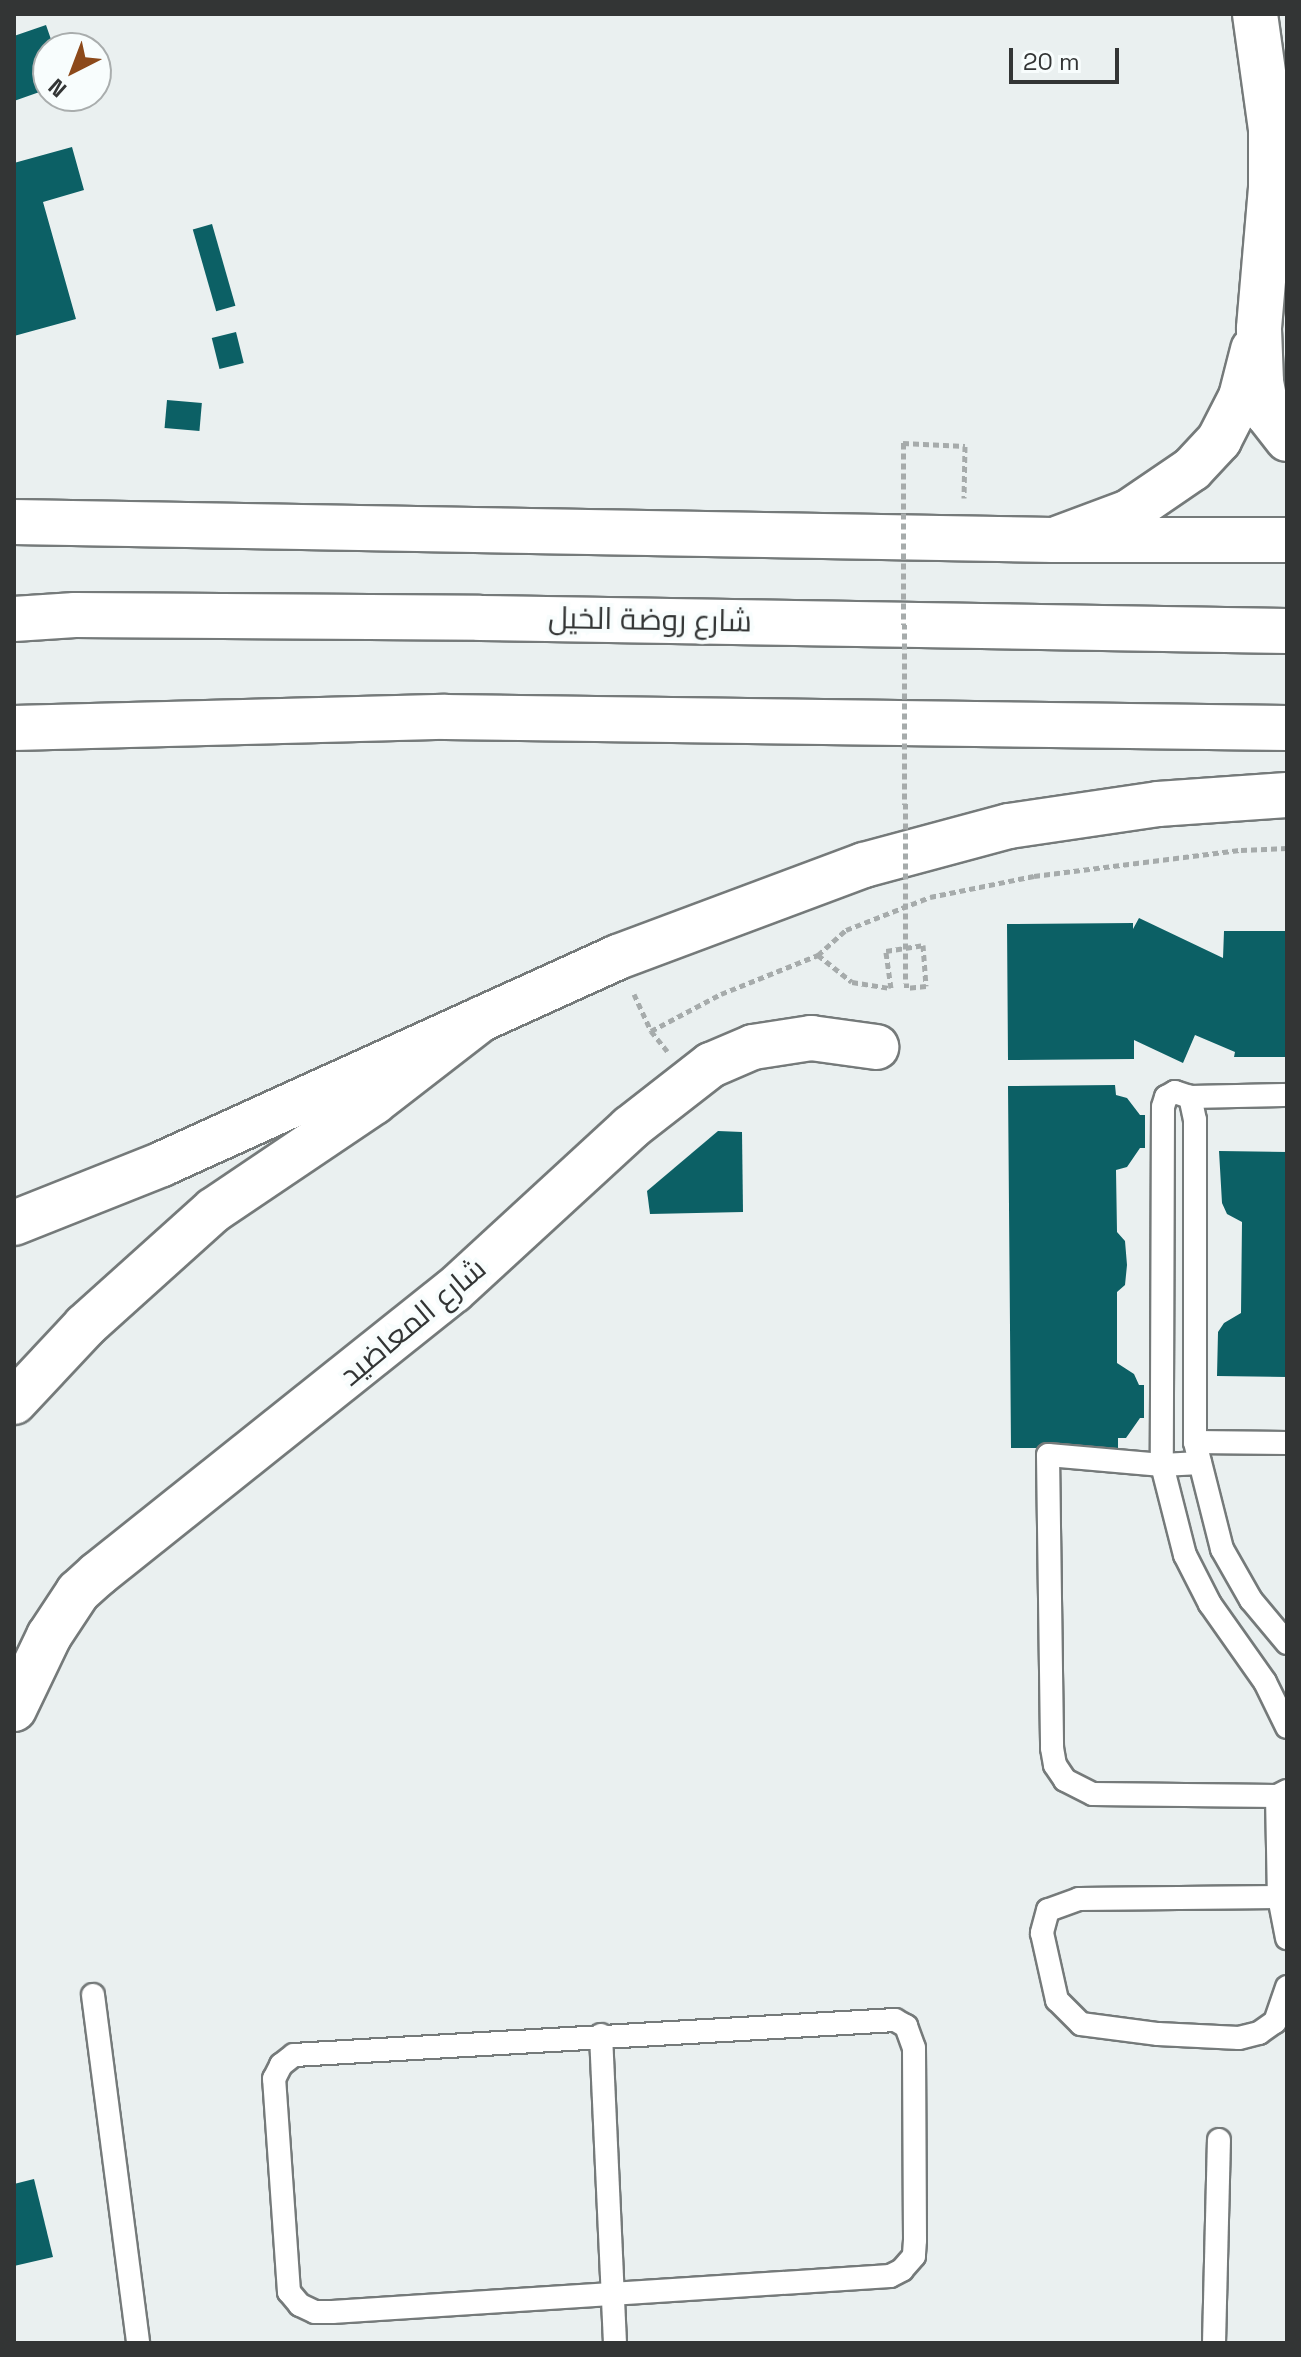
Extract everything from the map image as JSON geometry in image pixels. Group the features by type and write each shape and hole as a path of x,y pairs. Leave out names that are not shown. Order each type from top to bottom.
{"main road":[{"path":"1255,14 1271,129 1271,188 1259,329 1261,382 1267,413 1287,439"},
{"path":"1053,540 1129,512 1192,469 1219,440 1241,397 1259,329"},
{"path":"15,521 1053,540 1287,540"},
{"name":"شارع روضة الخيل","path":"14,619 75,615 465,618 1287,631"},
{"path":"14,728 445,717 1287,728"},
{"path":"14,1223 162,1164 618,957 864,865 1009,826 1158,804 1287,795"},
{"path":"14,1402 85,1326 214,1210 374,1102 481,1019"},
{"name":"شارع المعاضيد","path":"14,1709 49,1636 78,1592 453,1291 630,1128 711,1065 753,1047 811,1038 876,1047"}],"lane":[{"path":"1284,1095 1190,1097 1175,1092 1164,1101 1162,1465 1185,1555 1210,1604 1265,1682 1287,1727"},
{"path":"1190,1097 1195,1120 1198,1453 1222,1549 1251,1600 1287,1643"},
{"path":"1287,1443 1198,1453 1162,1465 1048,1455 1052,1748 1055,1765 1065,1780 1093,1794 1282,1793 1279,1897 1287,1938"},
{"path":"1279,1897 1079,1899 1048,1910 1042,1933 1057,2000 1081,2024 1158,2034 1239,2038 1259,2033 1275,2022 1287,1987"},
{"path":"93,1995 138,2343"},
{"path":"895,2020 906,2026 914,2048 914,2256 902,2270 890,2276 332,2312 315,2312 300,2305 289,2292 285,2275 274,2097 274,2079 281,2065 294,2055 601,2035 895,2020"},
{"path":"601,2035 615,2343"},
{"path":"1214,2343 1219,2140"}],"path":[{"path":"818,955 852,982 891,988 886,951 923,945 926,986 906,988 903,443 965,446 964,504"},
{"path":"651,1031 721,994 818,955 846,930 930,897 1034,876 1241,850 1287,848"},
{"path":"618,957 651,1031 690,1082"}],"building":[{"path":"46,25 48,32 32,32 32,95 14,101 14,36"},
{"path":"72,147 84,190 43,202 76,319 14,336 14,163"},
{"path":"212,224 235,306 216,311 193,230"},
{"path":"236,332 244,363 219,369 212,338"},
{"path":"167,400 202,403 199,431 165,428"},
{"path":"1139,918 1223,958 1224,931 1287,931 1287,1057 1234,1057 1235,1052 1195,1035 1183,1063 1134,1040 1134,1059 1008,1060 1007,924 1133,923 1133,929"},
{"path":"1115,1085 1116,1095 1127,1098 1140,1115 1145,1115 1145,1148 1140,1148 1127,1167 1116,1170 1117,1232 1125,1241 1127,1265 1125,1285 1117,1292 1117,1363 1134,1374 1139,1385 1144,1385 1144,1418 1140,1418 1126,1438 1118,1438 1118,1448 1011,1448 1008,1086"},
{"path":"718,1131 742,1132 743,1212 650,1214 647,1191"},
{"path":"1219,1151 1287,1152 1287,1377 1217,1376 1218,1332 1224,1323 1241,1313 1242,1222 1227,1214 1222,1203"},
{"path":"34,2179 53,2257 14,2266 14,2184"}]}
